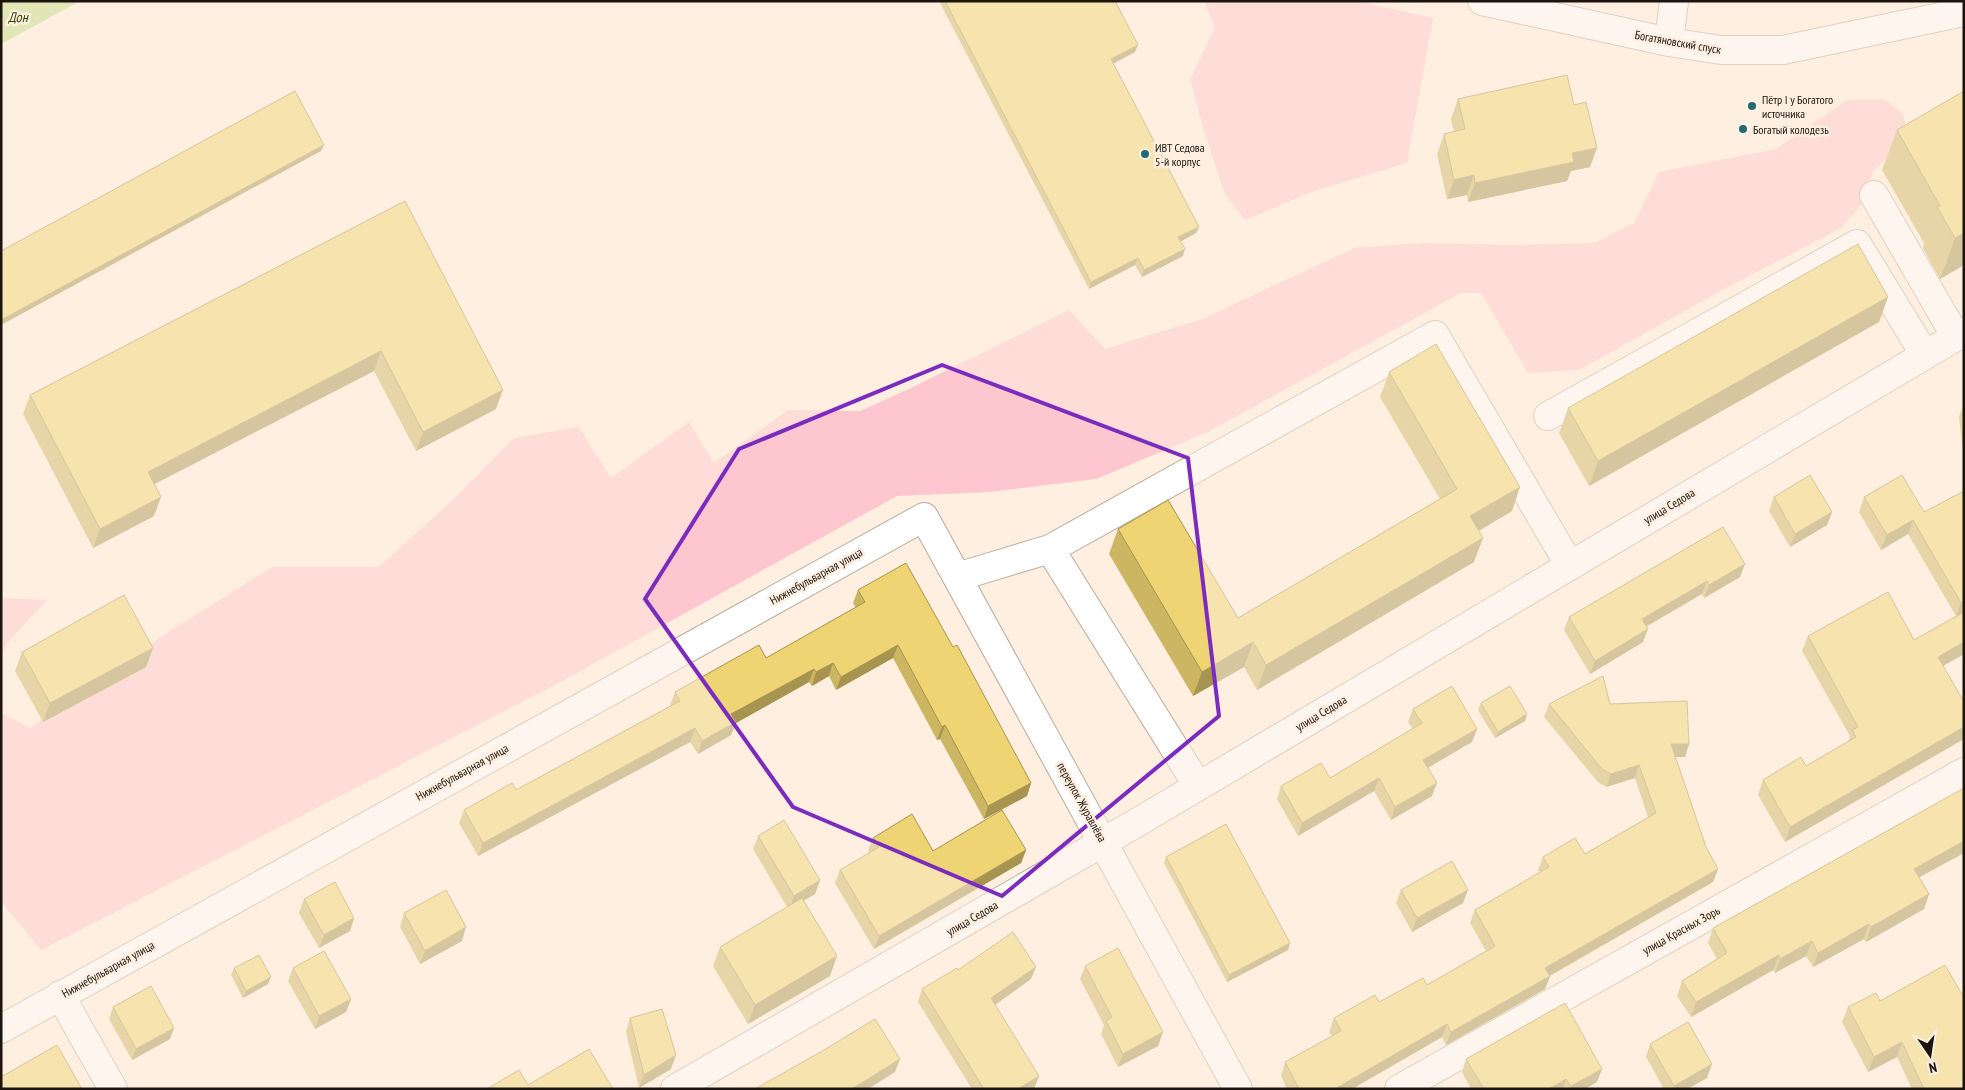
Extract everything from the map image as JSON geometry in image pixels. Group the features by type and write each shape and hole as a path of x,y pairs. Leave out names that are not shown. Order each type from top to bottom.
{"street":[{"name":"Богатяновский спуск","path":"1482,1 1670,42 1722,50 1783,50 1964,12"},
{"path":"1670,42 1674,1"},
{"path":"1874,194 1960,334"},
{"path":"1548,416 1857,244 1926,355"},
{"name":"улица Седова","path":"675,1089 1103,842 1960,334"},
{"path":"957,577 1050,549 1435,335 1570,566"},
{"name":"переулок Журавлёва","path":"924,517 1238,1089"},
{"name":"Нижнебульварная улица","path":"1,1029 924,517"},
{"path":"1050,549 1198,786"},
{"name":"улица Красных Зорь","path":"1399,1089 1964,772"},
{"path":"60,995 113,1089"}],"highlighted area":[{"path":"942,365 1188,458 1219,716 1002,896 793,807 645,599 739,449"}],"shaded area":[{"path":"1204,1 1357,1 1433,18 1407,163 1314,191 1245,220 1224,192 1203,128 1190,79 1215,27"},
{"path":"1883,99 1902,112 1907,129 1896,149 1873,172 1863,203 1841,228 1728,287 1579,370 1528,373 1481,293 1461,293 1208,432 1096,479 990,492 897,496 555,685 41,950 1,901 1,713 30,728 112,668 272,567 379,567 455,498 514,438 579,427 611,478 689,422 714,463 788,410 860,411 1069,310 1105,349 1205,318 1354,248 1423,243 1511,245 1594,243 1634,223 1659,172 1776,149 1847,100"},
{"path":"1,598 47,600 7,643 1,657"}],"water":[{"name":"Дон","path":"1,1 80,1 1,44"}],"building":[{"path":"945,1 1115,1 1138,45 1111,59 1199,227 1178,237 1185,249 1144,270 1138,258 1091,282"},
{"path":"1567,75 1574,105 1586,102 1597,148 1572,153 1574,162 1475,183 1474,175 1454,180 1444,134 1465,129 1458,99"},
{"path":"295,91 324,145 1,320 1,251"},
{"path":"1964,91 1964,233 1955,238 1937,207 1940,206 1897,130"},
{"path":"405,201 503,390 423,432 381,351 148,472 161,497 100,529 30,395"},
{"path":"1858,244 1888,297 1598,461 1568,408"},
{"path":"1436,344 1520,487 1470,516 1483,538 1266,665 1253,642 1202,672 1118,529 1168,500 1238,618 1457,489 1389,372"},
{"path":"1810,475 1832,512 1795,534 1774,497"},
{"path":"1902,475 1924,512 1964,491 1964,601 1961,603 1913,520 1887,535 1864,497"},
{"path":"1723,527 1745,564 1709,585 1707,581 1642,619 1648,629 1595,661 1569,617"},
{"path":"906,563 953,647 957,645 1031,783 988,806 945,725 942,727 898,645 841,677 833,663 816,672 814,669 731,714 736,722 702,741 695,728 483,843 464,810 512,783 516,790 680,701 675,692 759,645 766,658 865,602 858,590"},
{"path":"1888,592 1914,640 1964,612 1964,642 1938,657 1964,702 1964,727 1790,827 1763,780 1801,757 1806,766 1856,737 1852,730 1858,727 1808,636"},
{"path":"124,595 153,648 50,703 22,652"},
{"path":"1603,676 1610,704 1687,701 1689,744 1671,744 1706,847 1718,869 1545,968 1550,976 1451,1032 1447,1024 1335,1089 1299,1089 1285,1062 1341,1031 1334,1018 1375,995 1379,1002 1423,978 1427,985 1495,946 1475,910 1549,867 1543,857 1575,838 1585,854 1656,813 1639,765 1611,774 1602,769 1549,704"},
{"path":"1452,686 1477,729 1423,760 1437,783 1395,807 1379,778 1302,823 1281,786 1321,763 1330,778 1422,723 1413,709"},
{"path":"1510,686 1527,714 1498,732 1481,703"},
{"path":"1964,788 1964,841 1914,869 1929,894 1871,927 1869,924 1818,953 1812,941 1780,959 1779,955 1696,1002 1682,981 1727,953 1713,928"},
{"path":"1002,810 1026,850 879,936 840,870 879,847 873,838 912,814 933,851"},
{"path":"784,820 820,880 794,896 758,836"},
{"path":"1226,824 1290,943 1229,975 1166,857"},
{"path":"1452,861 1468,890 1417,918 1401,890"},
{"path":"335,882 354,918 324,935 304,899"},
{"path":"446,890 466,927 425,951 404,913"},
{"path":"802,898 837,956 755,1005 720,947"},
{"path":"1013,932 1036,967 991,998 1039,1076 1018,1089 984,1089 922,989 957,968 958,970"},
{"path":"1118,948 1163,1032 1123,1054 1106,1021 1112,1017 1085,966"},
{"path":"324,951 351,999 319,1016 293,968"},
{"path":"259,955 271,977 246,991 234,968"},
{"path":"1945,965 1964,998 1964,1088 1924,1089 1902,1042 1874,1057 1848,1007 1876,993 1880,1001"},
{"path":"151,986 174,1028 136,1049 113,1007"},
{"path":"1565,1003 1602,1069 1571,1086 1566,1079 1549,1089 1484,1089 1466,1059"},
{"path":"662,1009 676,1055 644,1075 630,1018"},
{"path":"875,1019 900,1059 860,1084 851,1089 755,1089 824,1050"},
{"path":"1688,1022 1712,1064 1674,1086 1650,1044"},
{"path":"57,1045 82,1089 1,1089 1,1077"},
{"path":"589,1049 613,1089 487,1089 519,1070 528,1085"}],"place":[{"name":"Пётр I у Богатого источника","path":"1752,106"},
{"name":"Богатый колодезь","path":"1743,129"},
{"name":"ИВТ Седова 5-й корпус","path":"1145,154"}]}
